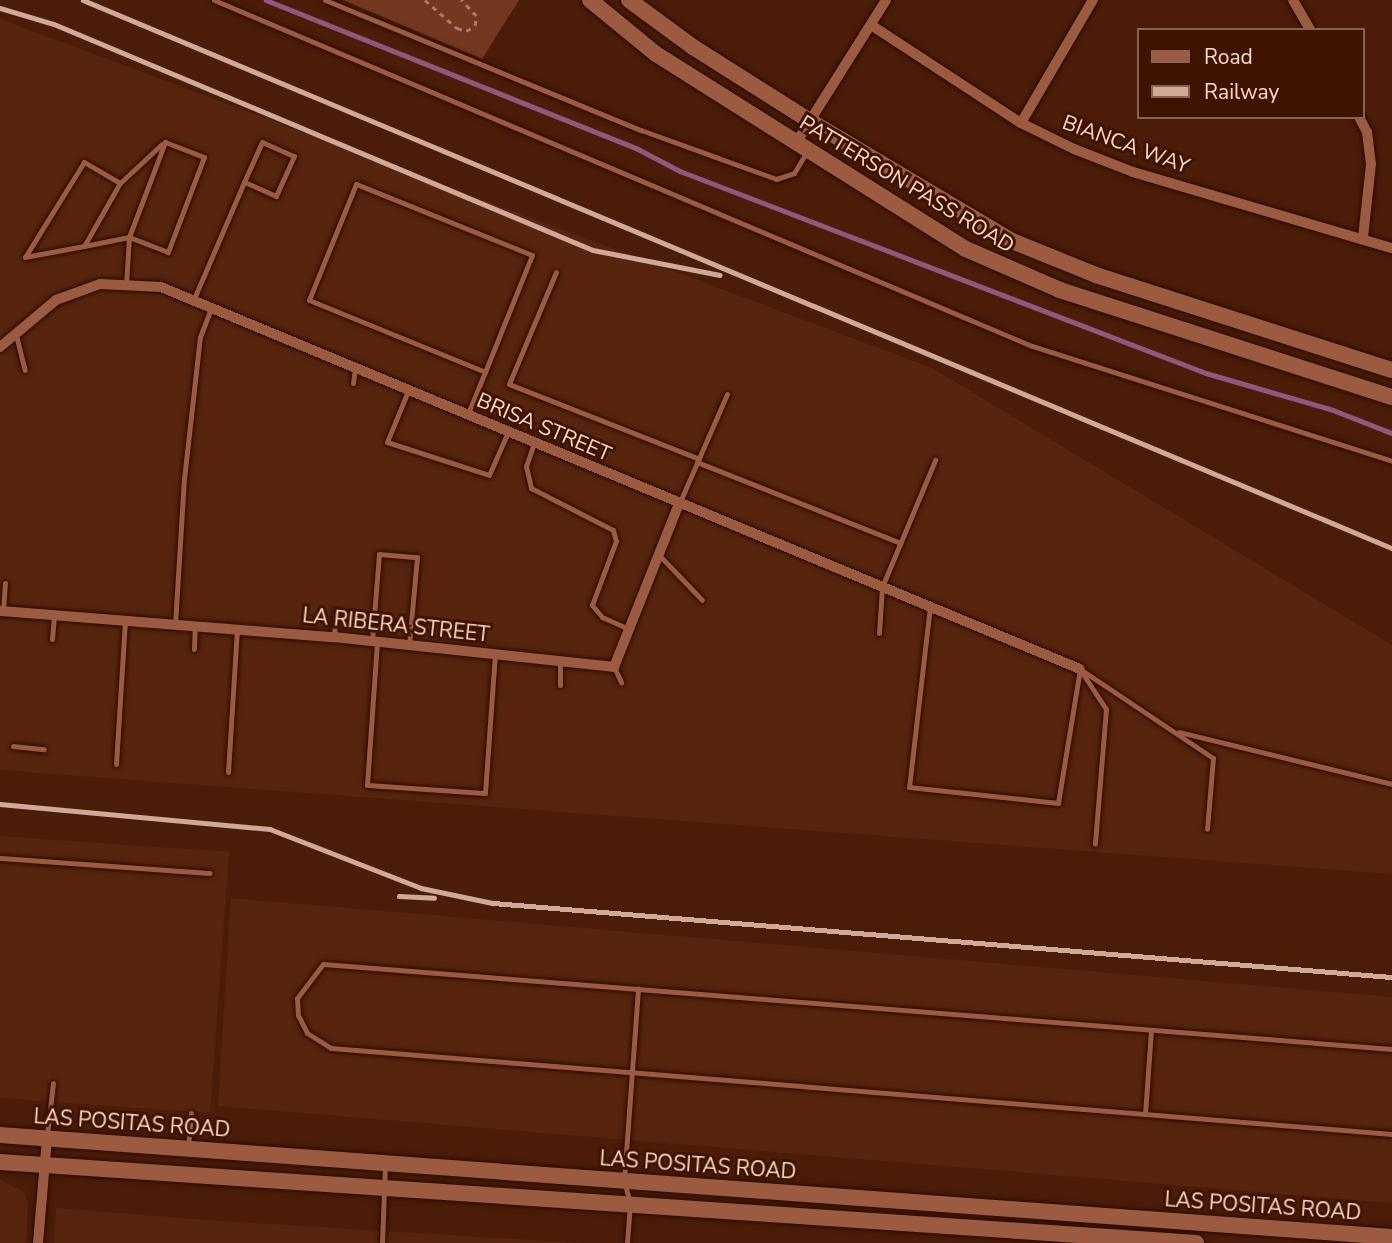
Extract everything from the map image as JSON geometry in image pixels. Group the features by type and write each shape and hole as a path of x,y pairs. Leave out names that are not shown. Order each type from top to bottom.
{"main road":[{"name":"PATTERSON PASS ROAD","path":"590,0 656,54 925,224 1015,273 1392,397"},
{"name":"PATTERSON PASS ROAD","path":"629,0 685,42 974,222 1045,256 1392,370"},
{"name":"LAS POSITAS ROAD","path":"0,1135 1392,1237"},
{"name":"LAS POSITAS ROAD","path":"0,1162 1196,1243"}],"street":[{"path":"802,146 810,121 886,0"},
{"path":"1021,123 1093,0"},
{"path":"1293,0 1309,28"},
{"name":"BIANCA WAY","path":"871,25 1021,123 1133,172 1392,248"},
{"path":"1360,119 1367,132 1371,164 1363,238"},
{"name":"BRISA STREET","path":"0,347 56,300 100,284 161,287 1080,669"},
{"path":"614,667 679,504"},
{"name":"LA RIBERA STREET","path":"1,611 334,637 614,667"},
{"path":"38,1243 47,1138"}],"lane":[{"path":"214,0 1032,346 1392,461"},
{"path":"325,0 641,130 776,179 794,173 802,146"},
{"path":"83,246 120,183 164,142"},
{"path":"126,285 129,237 164,142"},
{"path":"120,183 84,162 25,257 129,237 168,252 204,157 164,142"},
{"path":"192,300 244,182 262,142 294,156 276,196 244,182"},
{"path":"467,416 485,372 532,255 356,184 309,300 485,372"},
{"path":"556,272 509,384 901,542"},
{"path":"175,625 198,350 212,309"},
{"path":"16,335 25,370"},
{"path":"353,383 355,369"},
{"path":"408,391 387,442 489,475 508,432"},
{"path":"679,504 727,394"},
{"path":"534,443 526,466 531,488 613,530 616,541 592,605 601,617 629,629"},
{"path":"879,633 882,587 935,460"},
{"path":"410,645 417,557 379,554 367,785 485,793 495,654"},
{"path":"659,555 702,600"},
{"path":"1,611 5,583"},
{"path":"930,605 909,787 1058,803 1080,669"},
{"path":"334,637 336,611"},
{"path":"52,639 54,615"},
{"path":"116,764 125,621"},
{"path":"194,649 195,626"},
{"path":"228,772 237,629"},
{"path":"560,661 560,685"},
{"path":"614,667 621,682"},
{"path":"1080,669 1213,758 1207,829"},
{"path":"1080,669 1106,709 1095,844"},
{"path":"1172,730 1392,784"},
{"path":"13,746 44,749"},
{"path":"0,858 209,873"},
{"path":"1392,1049 323,964 297,998 298,1015 307,1033 331,1048 1392,1134"},
{"path":"627,1243 630,1203 624,1180 638,989"},
{"path":"1145,1114 1152,1030"},
{"path":"47,1138 53,1083"},
{"path":"188,1147 191,1112"},
{"path":"382,1243 385,1162"}],"path":[{"path":"425,0 457,29 466,31 475,26 475,16 461,0"}],"shaded area":[{"path":"343,0 519,0 482,59"},
{"path":"0,19 932,368 1392,645 1392,874 0,770"},
{"path":"0,836 229,852 210,1113 0,1098"},
{"path":"231,898 1392,997 1392,1203 218,1106"},
{"path":"0,1180 24,1192 28,1203 26,1243 0,1243"},
{"path":"56,1208 207,1220 581,1243 54,1243"}],"waterway":[{"path":"266,0 638,149 680,171 1206,373 1333,410 1392,433"}],"railway":[{"path":"83,0 1392,548"},
{"path":"0,8 54,24 593,250 720,275"},
{"path":"0,804 270,829 421,888 493,903 1392,977"},
{"path":"399,896 434,898"}]}
